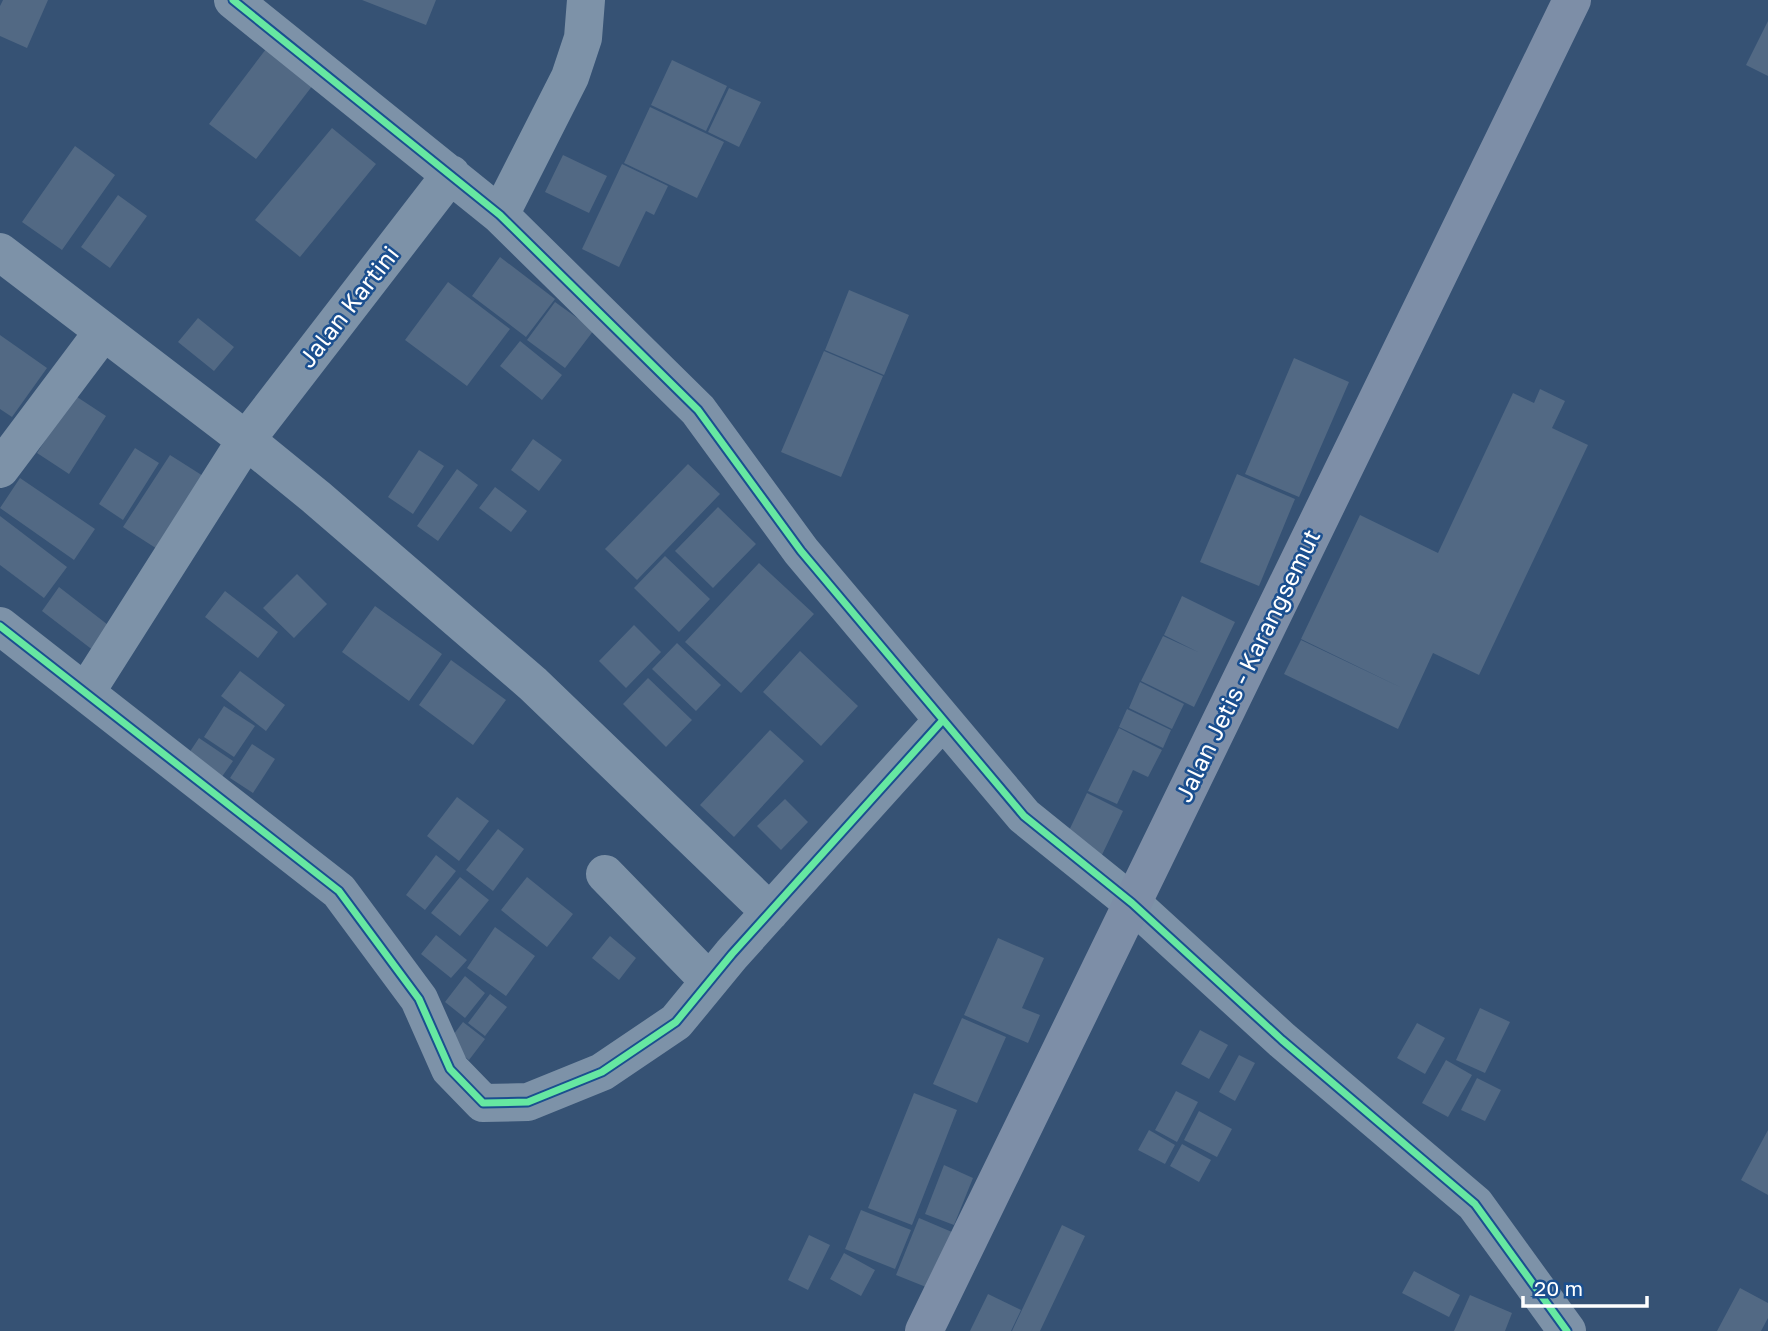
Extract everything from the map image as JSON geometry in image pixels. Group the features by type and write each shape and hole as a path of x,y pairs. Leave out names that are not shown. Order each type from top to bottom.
{"main road":[{"name":"Jalan Jetis - Karangsemut","path":"924,1331 1572,0"}],"street":[{"path":"233,0 500,215 698,410 801,551 1024,816 1132,903 1282,1040 1475,1204 1567,1331"},
{"path":"500,215 570,76 583,38 586,0"},
{"name":"Jalan Kartini","path":"86,692 246,440 451,174"},
{"path":"0,252 246,440 316,497 533,684 770,912"},
{"path":"0,469 103,332"},
{"path":"0,626 339,891 419,999 450,1069 483,1103 528,1102 602,1072 676,1022 770,912 943,720"},
{"path":"605,874 709,981"}],"building":[{"path":"3,0 48,0 27,48 0,36 0,6"},
{"path":"362,0 436,0 426,25"},
{"path":"1768,21 1768,76 1746,65"},
{"path":"266,49 313,85 256,159 209,124"},
{"path":"672,60 727,86 706,131 651,105"},
{"path":"729,88 761,102 739,147 708,132"},
{"path":"650,107 724,142 697,198 624,163"},
{"path":"332,128 376,164 300,257 255,220"},
{"path":"75,146 115,175 62,250 22,222"},
{"path":"563,155 607,176 589,213 545,192"},
{"path":"622,164 668,186 654,215 646,211 619,267 582,249"},
{"path":"118,195 147,216 110,268 81,247"},
{"path":"500,257 555,299 526,337 472,296"},
{"path":"448,282 510,329 467,386 405,340"},
{"path":"849,290 909,315 884,375 825,350"},
{"path":"555,302 594,330 565,368 527,340"},
{"path":"198,318 234,347 214,371 178,342"},
{"path":"0,335 47,368 12,417 0,409"},
{"path":"520,341 562,375 542,400 500,366"},
{"path":"824,351 883,376 841,477 781,452"},
{"path":"1294,358 1349,382 1299,497 1245,474"},
{"path":"1540,389 1565,401 1552,428 1588,445 1479,675 1433,653 1398,729 1284,674 1301,640 1402,688 1301,639 1360,515 1438,553 1513,393 1534,403"},
{"path":"74,395 106,416 69,474 37,453"},
{"path":"533,439 562,460 539,491 511,470"},
{"path":"135,448 159,463 123,520 99,504"},
{"path":"419,450 444,466 413,514 388,497"},
{"path":"170,455 211,481 165,554 123,527"},
{"path":"688,464 720,494 637,580 605,549"},
{"path":"457,469 478,485 438,541 417,526"},
{"path":"1237,474 1295,499 1259,586 1200,562"},
{"path":"20,478 95,529 74,560 0,508"},
{"path":"495,487 527,511 511,532 479,508"},
{"path":"718,507 756,544 713,588 675,551"},
{"path":"0,516 67,567 44,598 0,565"},
{"path":"665,556 710,599 679,632 634,588"},
{"path":"759,563 814,614 741,693 685,642"},
{"path":"297,574 327,604 294,638 263,608"},
{"path":"59,587 112,628 94,651 42,611"},
{"path":"225,591 278,632 258,658 205,617"},
{"path":"1182,596 1235,622 1194,707 1141,681 1163,636 1198,652 1164,635"},
{"path":"375,606 442,654 409,701 342,652"},
{"path":"634,625 661,652 626,688 599,661"},
{"path":"677,643 721,685 696,711 652,669"},
{"path":"800,651 858,706 821,746 763,692"},
{"path":"451,660 506,700 473,745 419,705"},
{"path":"240,671 285,705 266,731 221,696"},
{"path":"648,678 692,720 666,747 623,704"},
{"path":"1140,682 1184,704 1172,729 1129,708"},
{"path":"224,706 255,726 234,757 204,737"},
{"path":"1127,709 1171,730 1163,748 1119,727"},
{"path":"1119,728 1162,750 1148,777 1133,770 1117,804 1088,791"},
{"path":"770,730 804,761 734,837 700,805"},
{"path":"199,738 233,761 221,778 187,756"},
{"path":"252,744 275,759 253,793 230,778"},
{"path":"1087,793 1123,811 1099,861 1063,843"},
{"path":"457,797 489,821 459,861 427,836"},
{"path":"785,799 808,822 781,850 757,826"},
{"path":"498,829 524,849 493,891 466,870"},
{"path":"436,855 456,871 425,910 406,895"},
{"path":"460,877 489,900 460,936 431,913"},
{"path":"527,877 573,914 547,947 501,910"},
{"path":"495,927 535,956 506,996 467,968"},
{"path":"436,935 467,960 451,978 421,954"},
{"path":"610,936 636,958 619,980 592,958"},
{"path":"998,938 1044,958 1022,1008 1040,1015 1028,1043 964,1015"},
{"path":"465,976 485,993 465,1018 445,1002"},
{"path":"490,994 507,1007 485,1036 468,1023"},
{"path":"1480,1008 1510,1022 1485,1073 1456,1060"},
{"path":"962,1018 1006,1037 977,1103 933,1084"},
{"path":"463,1022 485,1039 469,1060 447,1043"},
{"path":"1417,1023 1445,1038 1425,1074 1397,1058"},
{"path":"1200,1030 1228,1045 1209,1079 1181,1064"},
{"path":"1239,1055 1255,1063 1235,1101 1219,1092"},
{"path":"1446,1060 1472,1075 1448,1117 1422,1103"},
{"path":"1477,1078 1501,1090 1485,1121 1461,1110"},
{"path":"1176,1091 1198,1102 1177,1142 1155,1130"},
{"path":"914,1093 957,1110 912,1225 868,1208"},
{"path":"1199,1111 1232,1129 1217,1157 1184,1140"},
{"path":"1149,1130 1175,1145 1165,1164 1138,1150"},
{"path":"1768,1130 1768,1195 1741,1180"},
{"path":"1182,1144 1211,1160 1199,1182 1170,1166"},
{"path":"944,1165 973,1178 954,1225 925,1214"},
{"path":"861,1210 911,1230 895,1269 845,1249"},
{"path":"919,1218 959,1235 936,1291 896,1275"},
{"path":"1062,1225 1085,1236 1040,1331 1012,1331"},
{"path":"809,1235 830,1245 808,1290 788,1280"},
{"path":"844,1253 875,1270 861,1296 830,1279"},
{"path":"1414,1271 1460,1295 1449,1317 1402,1293"},
{"path":"1740,1288 1768,1303 1768,1318 1761,1331 1717,1331"},
{"path":"988,1294 1021,1310 1011,1331 970,1331"},
{"path":"1470,1295 1512,1313 1505,1331 1454,1331"}],"cycle path":[{"path":"233,0 500,215 698,410 801,551 1024,816 1132,903 1282,1040 1475,1204 1567,1331"},
{"path":"0,626 339,891 419,999 450,1069 483,1103 528,1102 602,1072 676,1022 732,954 943,720"}]}
